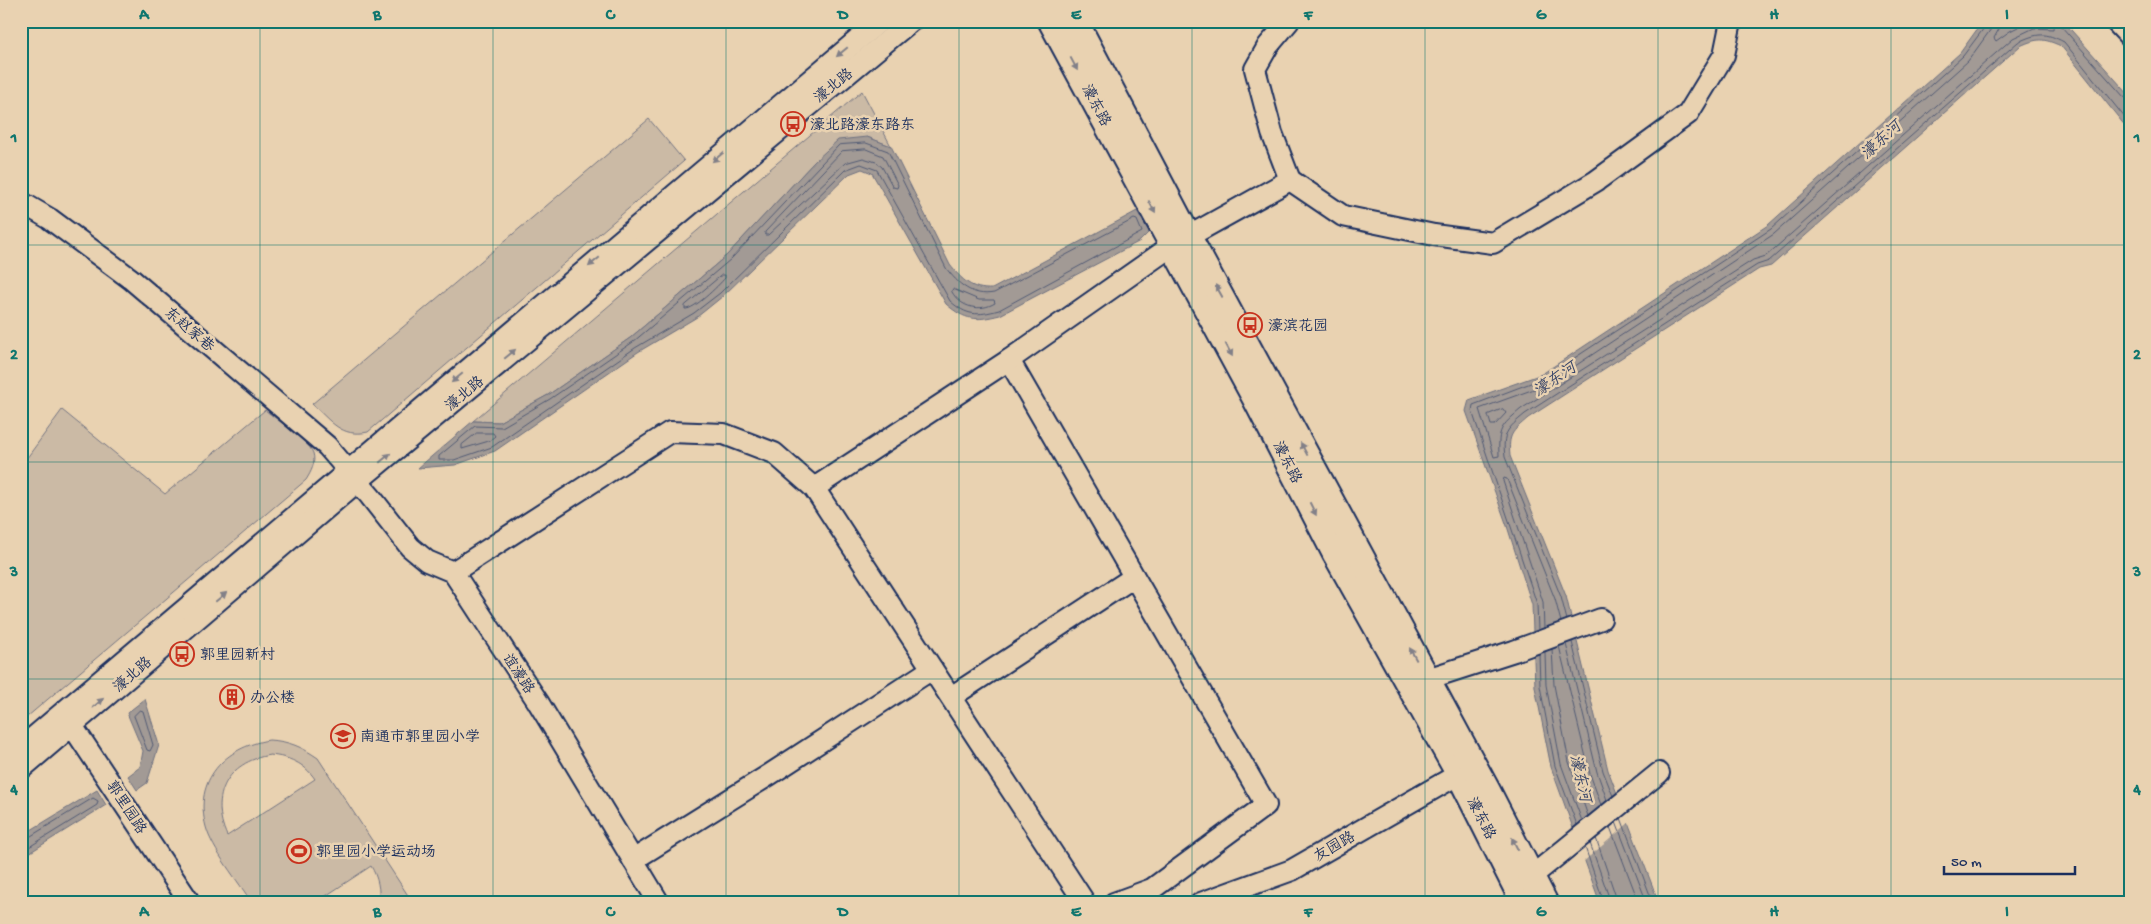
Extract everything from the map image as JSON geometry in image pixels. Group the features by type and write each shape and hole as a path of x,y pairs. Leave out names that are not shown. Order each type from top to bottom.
{"main road":[{"name":"濠东路","path":"1051,21 1180,241 1427,679 1545,903"},
{"name":"濠东路","path":"1075,21 1180,241 1336,555 1459,774 1524,903"}],"street":[{"name":"濠北路","path":"21,769 68,719 353,476 880,21"},
{"name":"濠北路","path":"353,476 911,21"},
{"path":"1289,21 1268,46 1254,68 1272,132 1290,180 1344,216 1434,235 1492,243 1596,181 1688,114 1724,56 1731,21"},
{"path":"2115,21 2130,37"},
{"path":"814,488 1009,360 1180,241 1290,180"},
{"name":"东赵家巷","path":"21,202 50,219 131,279 327,446 353,476"},
{"path":"1009,360 1266,805 1152,889 1114,903"},
{"path":"353,476 410,547 427,561 453,572 670,432 724,434 774,454 814,488 1085,903"},
{"name":"谊濠路","path":"453,572 538,702 659,903"},
{"path":"951,697 1134,577"},
{"path":"1427,679 1594,621"},
{"path":"633,860 769,775 932,669"},
{"name":"濠北路","path":"21,748 68,719"},
{"name":"郭里园路","path":"68,719 190,903"},
{"path":"1532,876 1659,773"},
{"name":"友园路","path":"1201,903 1292,870 1459,774"}],"shaded area":[{"path":"862,91 891,146 867,137 815,161 727,255 630,338 548,395 499,422 473,421"},
{"path":"649,119 684,161 368,432 351,433 337,427 312,404"},
{"path":"62,410 165,494 265,410 305,442 314,457 311,471 306,480 21,722 21,466"},
{"name":"郭里园小学运动场","path":"269,740 289,743 318,758 413,903 379,903 378,884 371,866 315,903 252,903 214,846 206,827 203,810 204,795 216,768 226,758 253,744","holes":["270,755 290,759 301,765 315,779 227,836 220,807 221,795 226,783 233,773 243,765"]}],"water":[{"name":"濠东河","path":"1983,21 2063,21 2130,96 2130,132 2061,46 2040,40 2031,41 2020,46 1771,266 1759,269 1528,418 1512,434 1510,456 1566,596 1608,770 1659,903 1600,903 1551,767 1535,687 1532,605 1507,526 1466,411 1469,400 1542,374 1768,225 1960,53"},
{"path":"867,137 891,146 950,265 963,279 973,286 992,289 1137,211 1149,232 1140,241 1000,315 978,319 966,317 946,304 872,173 862,169 849,174 723,296 697,317 638,352 495,451 455,465 418,468 473,421 499,422 548,395 630,338 727,255 815,161 838,140"},
{"path":"145,699 159,745 147,783 137,790 128,776 140,767 143,751 127,713"},
{"path":"97,790 106,805 21,858 21,836"}],"pier":[{"path":"1619,792 1630,822 1583,862 1571,831"}],"place":[{"name":"濠北路濠东路东","path":"793,124"},
{"name":"濠滨花园","path":"1250,325"},
{"name":"郭里园新村","path":"182,654"},
{"name":"办公楼","path":"232,697"},
{"name":"南通市郭里园小学","path":"343,736"},
{"name":"郭里园小学运动场","path":"299,851"}]}
